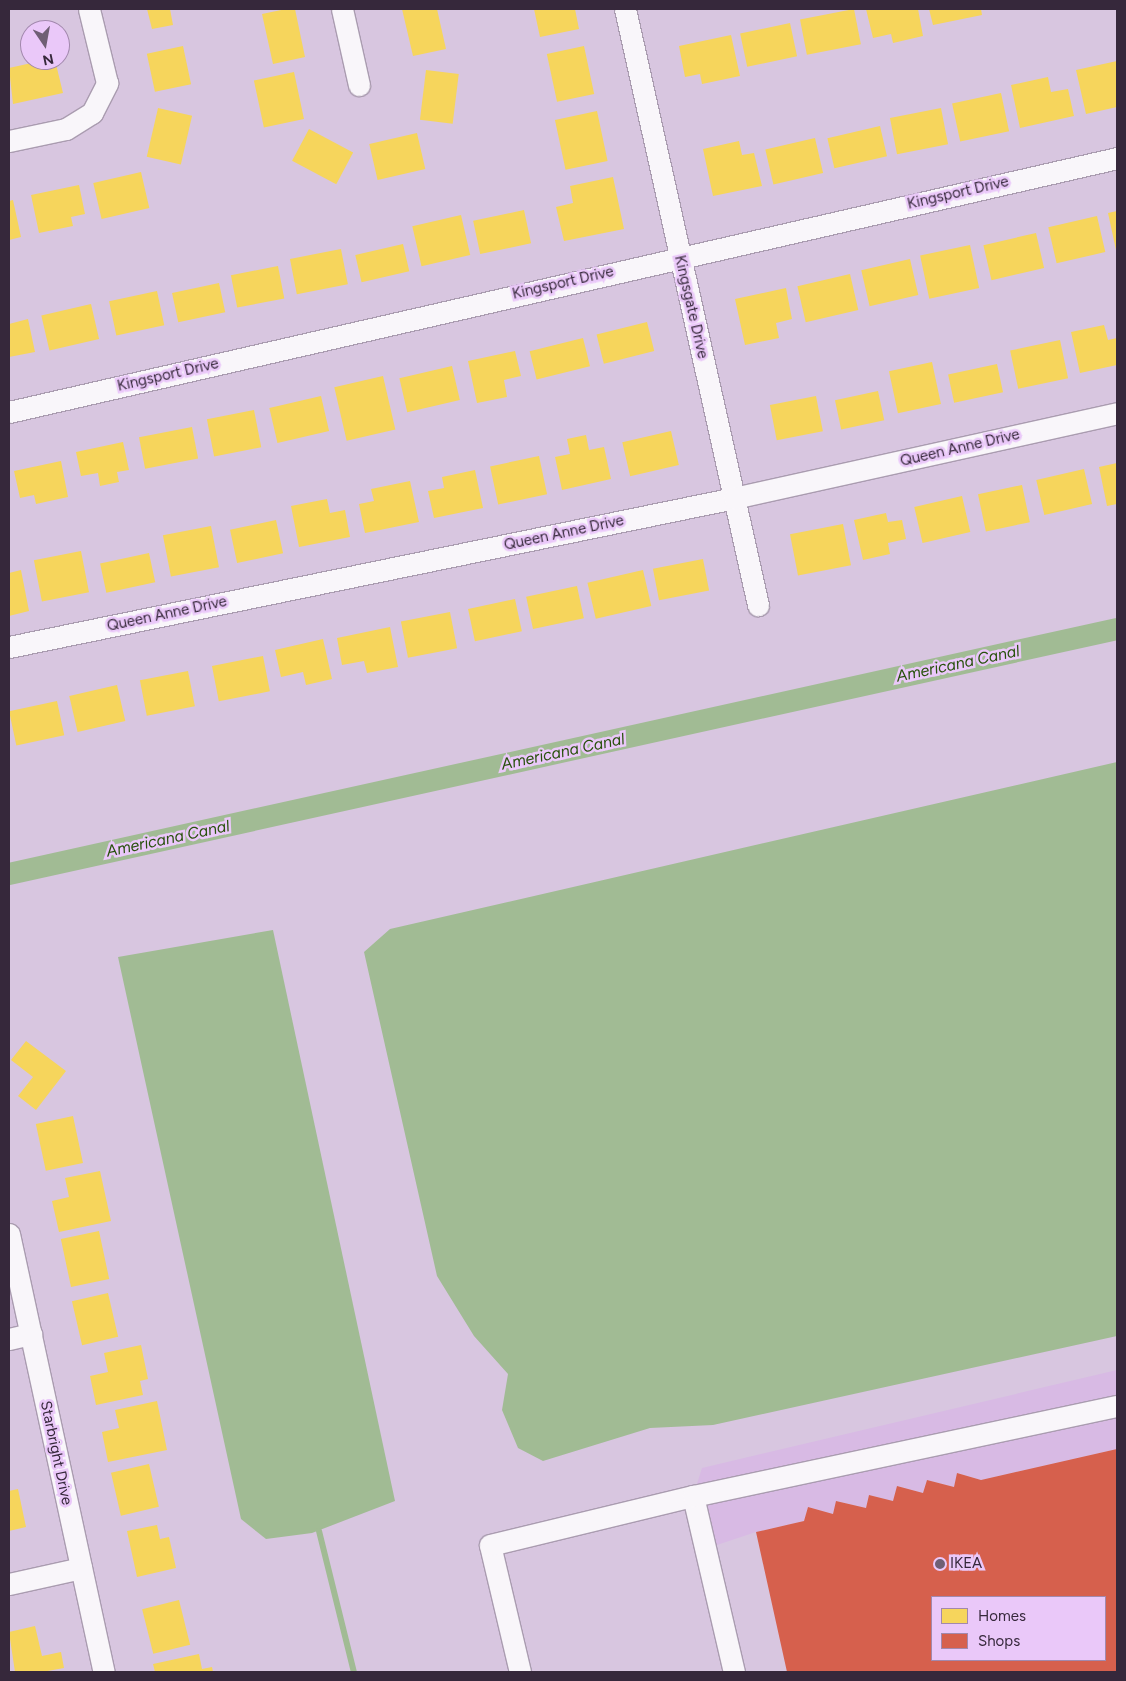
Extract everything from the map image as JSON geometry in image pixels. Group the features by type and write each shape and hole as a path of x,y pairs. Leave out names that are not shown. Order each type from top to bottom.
{"street":[{"path":"9,141 66,129 92,112 107,83 89,9"},
{"path":"342,9 359,85"},
{"name":"Kingsgate Drive","path":"625,9 758,604"},
{"name":"Kingsport Drive","path":"9,412 680,256 1117,158"},
{"name":"Queen Anne Drive","path":"9,646 734,498 1117,412"},
{"name":"Starbright Drive","path":"9,1234 104,1672"},
{"path":"9,1339 30,1334"},
{"path":"520,1672 490,1545 693,1496 1117,1406"},
{"path":"693,1496 734,1672"},
{"path":"9,1584 81,1568"}],"shaded area":[{"path":"1117,762 1117,1336 713,1425 650,1428 543,1461 518,1448 502,1410 508,1374 474,1336 437,1276 364,952 390,929"},
{"path":"273,930 395,1501 312,1533 266,1539 241,1519 118,957"},
{"path":"1117,1370 1117,1449 981,1480 958,1473 954,1487 927,1480 923,1493 898,1486 893,1501 869,1495 866,1508 837,1501 833,1514 808,1507 804,1521 756,1532 705,1549 693,1496 702,1468"}],"building: Homes":[{"path":"147,9 170,9 173,25 152,29"},
{"path":"295,9 305,57 273,64 262,14"},
{"path":"402,9 437,9 446,49 413,56"},
{"path":"534,9 575,9 579,29 540,37"},
{"path":"854,9 861,44 807,55 800,19"},
{"path":"866,9 918,9 923,36 893,43 891,34 873,38"},
{"path":"929,9 981,9 982,15 933,25"},
{"path":"790,23 797,56 747,67 740,34"},
{"path":"731,35 740,76 702,84 700,74 685,77 679,46"},
{"path":"183,46 191,84 155,92 147,54"},
{"path":"584,46 594,94 557,102 547,54"},
{"path":"1117,61 1117,107 1086,114 1076,70"},
{"path":"20,66 20,70 57,70 63,93 13,104 9,68"},
{"path":"426,70 459,74 453,124 420,120"},
{"path":"294,72 304,119 264,127 254,81"},
{"path":"1048,77 1051,92 1068,89 1074,116 1020,128 1011,85"},
{"path":"1001,93 1009,131 960,142 952,103"},
{"path":"158,108 192,116 181,165 147,157"},
{"path":"941,108 948,144 897,154 890,118"},
{"path":"597,111 608,161 566,170 555,120"},
{"path":"880,126 887,156 834,168 827,138"},
{"path":"309,129 353,152 336,184 292,161"},
{"path":"417,133 425,169 378,180 369,144"},
{"path":"815,138 823,173 773,185 765,149"},
{"path":"739,141 742,155 754,153 762,186 713,196 703,149"},
{"path":"141,172 149,208 102,219 93,183"},
{"path":"613,177 624,229 564,241 556,207 573,203 570,186"},
{"path":"79,185 85,214 71,217 73,226 39,233 31,195"},
{"path":"13,200 21,237 9,240 9,201"},
{"path":"524,210 531,243 480,254 473,221"},
{"path":"1117,211 1117,250 1116,250 1108,213"},
{"path":"461,215 470,255 422,266 412,226"},
{"path":"1097,216 1105,252 1057,263 1048,227"},
{"path":"1036,233 1044,268 991,280 983,245"},
{"path":"403,244 409,271 362,282 355,255"},
{"path":"970,245 979,288 929,299 920,256"},
{"path":"341,249 348,284 297,294 290,259"},
{"path":"910,259 918,295 870,306 861,270"},
{"path":"278,266 284,298 237,308 231,275"},
{"path":"850,274 858,310 806,322 797,286"},
{"path":"219,283 225,312 178,322 172,293"},
{"path":"786,288 792,319 776,323 779,338 745,345 735,299"},
{"path":"157,291 164,325 116,335 109,301"},
{"path":"91,304 99,339 49,351 41,315"},
{"path":"28,319 35,352 9,357 9,324"},
{"path":"647,322 654,351 604,364 597,335"},
{"path":"1104,325 1108,340 1117,338 1117,365 1080,373 1071,332"},
{"path":"583,338 590,366 537,379 530,351"},
{"path":"1060,340 1068,378 1018,389 1010,351"},
{"path":"515,351 521,376 504,380 507,397 477,403 468,361"},
{"path":"932,362 941,404 898,413 889,371"},
{"path":"997,364 1003,392 954,403 948,374"},
{"path":"452,366 460,400 407,412 399,378"},
{"path":"383,376 395,430 347,441 334,387"},
{"path":"878,391 884,420 841,429 835,400"},
{"path":"321,396 329,431 277,443 269,408"},
{"path":"816,396 823,431 777,440 770,405"},
{"path":"254,410 261,447 214,456 207,419"},
{"path":"192,427 198,458 145,469 139,437"},
{"path":"671,431 679,465 630,476 622,442"},
{"path":"586,435 589,450 604,447 611,479 562,490 555,457 570,454 567,439"},
{"path":"123,442 129,470 117,472 119,482 100,486 98,473 81,476 76,452"},
{"path":"539,456 547,494 498,505 490,466"},
{"path":"61,461 68,497 36,504 34,495 20,498 14,471"},
{"path":"1117,463 1117,504 1107,506 1099,467"},
{"path":"1084,469 1092,504 1044,515 1036,480"},
{"path":"475,470 483,508 434,518 428,491 444,488 442,477"},
{"path":"410,481 419,522 365,533 359,504 374,501 371,489"},
{"path":"1022,485 1030,522 986,532 978,494"},
{"path":"962,496 970,532 923,543 914,507"},
{"path":"327,499 330,513 345,510 350,537 299,547 291,506"},
{"path":"886,513 888,522 902,520 906,539 888,543 890,554 863,560 854,520"},
{"path":"276,520 283,553 237,563 230,530"},
{"path":"843,524 851,565 798,576 790,534"},
{"path":"211,526 219,567 171,577 163,535"},
{"path":"81,551 89,592 42,601 34,560"},
{"path":"149,553 155,582 106,593 100,563"},
{"path":"703,559 709,590 659,600 653,569"},
{"path":"21,570 29,611 9,616 9,573"},
{"path":"643,570 651,606 596,619 587,583"},
{"path":"577,586 584,618 533,629 526,597"},
{"path":"515,599 522,631 475,641 468,609"},
{"path":"450,612 457,648 408,658 401,622"},
{"path":"390,627 398,667 367,673 364,661 342,665 337,638"},
{"path":"323,639 332,679 306,685 303,672 281,677 275,650"},
{"path":"263,656 270,691 219,701 212,666"},
{"path":"188,671 195,706 147,716 140,680"},
{"path":"117,685 125,721 78,732 69,696"},
{"path":"57,701 64,735 16,745 9,711"},
{"path":"26,1041 66,1071 36,1110 18,1096 33,1077 11,1060"},
{"path":"73,1116 83,1163 46,1171 36,1124"},
{"path":"100,1171 111,1221 59,1232 52,1201 69,1197 65,1178"},
{"path":"99,1231 109,1279 71,1287 61,1239"},
{"path":"108,1293 118,1337 82,1345 72,1301"},
{"path":"141,1345 148,1379 140,1381 143,1395 96,1405 90,1376 108,1372 104,1353"},
{"path":"157,1401 167,1450 108,1462 102,1432 119,1428 115,1410"},
{"path":"149,1464 159,1507 121,1516 111,1473"},
{"path":"18,1489 26,1527 9,1531 9,1491"},
{"path":"157,1525 160,1539 169,1537 176,1568 137,1577 127,1531"},
{"path":"179,1600 190,1645 153,1654 142,1609"},
{"path":"35,1626 42,1656 61,1652 64,1668 42,1672 15,1672 9,1632"},
{"path":"199,1654 202,1669 212,1667 213,1672 155,1672 153,1664"}],"building: Shops":[{"name":"IKEA","path":"1117,1449 1117,1672 787,1672 756,1532 804,1521 808,1507 833,1514 836,1501 866,1508 869,1495 893,1501 897,1486 923,1493 927,1480 954,1487 957,1473 981,1480"}],"waterway":[{"name":"Americana Canal","path":"9,874 1117,629"},
{"path":"319,1531 354,1672"}],"place":[{"name":"IKEA","path":"940,1564"}]}
